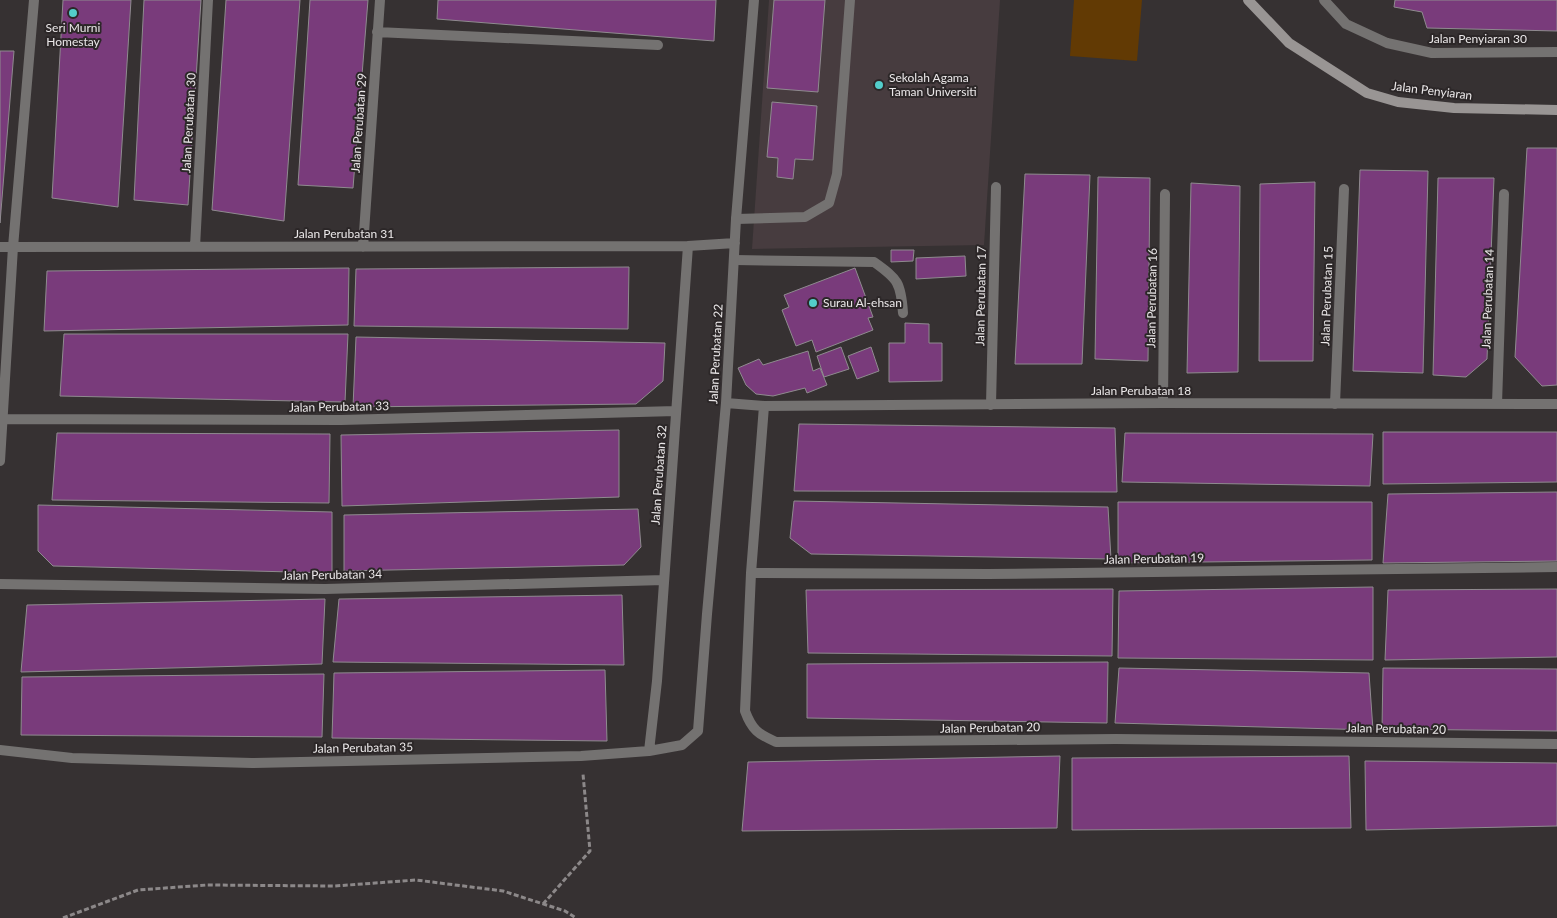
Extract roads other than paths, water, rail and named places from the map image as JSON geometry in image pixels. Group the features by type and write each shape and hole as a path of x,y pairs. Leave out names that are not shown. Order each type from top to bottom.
{"street":[{"path":"0,461 1,419 30,0"},
{"name":"Jalan Perubatan 30","path":"195,247 208,0"},
{"name":"Jalan Perubatan 29","path":"363,247 380,0"},
{"name":"Jalan Perubatan 22","path":"701,708 707,614 726,403 736,219 754,0"},
{"path":"736,219 805,216 828,203 837,174 850,0"},
{"name":"Jalan Penyiaran","path":"1248,0 1289,43 1367,93 1398,102 1454,108 1557,110"},
{"name":"Jalan Penyiaran 30","path":"1324,0 1346,24 1387,42 1432,53 1557,52"},
{"path":"377,32 658,45"},
{"name":"Jalan Perubatan 17","path":"991,405 996,187"},
{"name":"Jalan Perubatan 15","path":"1335,404 1344,188"},
{"name":"Jalan Perubatan 16","path":"1163,403 1165,194"},
{"name":"Jalan Perubatan 14","path":"1497,404 1504,194"},
{"path":"688,246 735,243"},
{"name":"Jalan Perubatan 31","path":"0,247 688,246"},
{"name":"Jalan Perubatan 32","path":"649,751 657,681 688,246"},
{"path":"734,260 874,262 892,275 901,289 903,313"},
{"name":"Jalan Perubatan 18","path":"726,403 764,406 1163,403 1557,404"},
{"name":"Jalan Perubatan 20","path":"764,406 751,573 746,711 751,726 762,736 776,742 1116,739 1557,744"},
{"name":"Jalan Perubatan 33","path":"1,419 341,420 676,411"},
{"name":"Jalan Perubatan 19","path":"751,573 988,574 1557,567"},
{"name":"Jalan Perubatan 34","path":"0,584 324,589 664,580"},
{"name":"Jalan Perubatan 35","path":"0,750 72,758 252,763 581,756 649,751 682,745 698,731 701,708"}],"place":[{"name":"Seri Murni Homestay","path":"73,13"},
{"name":"Sekolah Agama Taman Universiti","path":"879,85"},
{"name":"Surau Al-ehsan","path":"813,303"}]}
